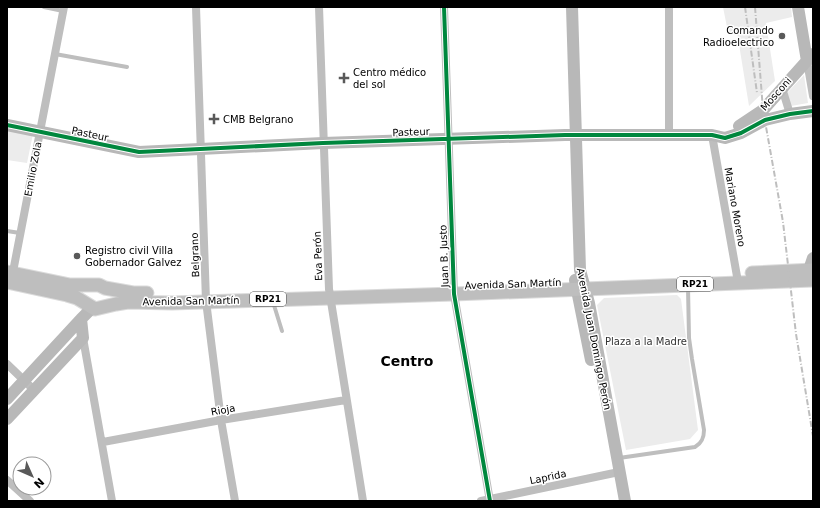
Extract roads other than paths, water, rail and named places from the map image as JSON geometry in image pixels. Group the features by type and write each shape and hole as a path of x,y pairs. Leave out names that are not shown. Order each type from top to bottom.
{"main road":[{"name":"Avenida San Martín","path":"580,285 688,284 811,271"},
{"name":"Avenida San Martín","path":"10,278 77,298 89,306 98,309 128,302 172,303 206,297 453,290 738,278"},
{"name":"Avenida San Martín","path":"10,278 99,287 133,293 206,297 272,299 330,293"},
{"path":"89,306 85,299 85,293 88,289 99,287 108,294 109,297 105,307"}],"street":[{"name":"Belgrano","path":"196,7 206,297 221,420 236,501"},
{"name":"Eva Perón","path":"320,7 323,142 330,293 362,501"},
{"name":"Juan B. Justo","path":"444,7 453,290 490,500"},
{"name":"Avenida Juan Domingo Perón","path":"566,7 580,285 616,473 624,501"},
{"name":"Avenida Juan Domingo Perón","path":"572,7 573,135"},
{"path":"669,7 669,135"},
{"path":"798,7 810,58 813,96"},
{"name":"Emilio Zola","path":"10,278 21,233 63,9"},
{"name":"Mosconi","path":"712,135 725,132 742,125 759,113 810,58"},
{"path":"782,88 790,114"},
{"name":"Pasteur","path":"7,125 139,152 323,142 573,135 712,135 725,138 741,133 765,120 790,114 813,111"},
{"name":"Mariano Moreno","path":"712,135 738,278"},
{"name":"Avenida Juan Domingo Perón","path":"580,285 616,459 617,501"},
{"path":"7,398 81,319 89,306"},
{"path":"81,319 83,338 112,501"},
{"path":"7,419 83,338"},
{"path":"7,364 34,390"},
{"name":"Rioja","path":"102,442 221,420 346,400"},
{"name":"Laprida","path":"481,501 616,473"},
{"path":"7,480 30,501"}],"lane":[{"path":"44,7 63,9"},
{"path":"55,54 126,67"},
{"path":"7,231 21,233"},
{"path":"616,459 695,446 699,444 704,437 689,338 688,284"},
{"path":"272,299 282,331"}],"railway":[{"path":"745,7 757,93"},
{"path":"755,7 763,110 783,222 796,334 813,436"}],"place":[{"name":"Comando Radioelectrico","path":"782,36"},
{"name":"Centro médico del sol","path":"344,78"},
{"name":"CMB Belgrano","path":"214,119"},
{"name":"Registro civil Villa Gobernador Galvez","path":"77,256"}],"district":[{"name":"Centro","path":"407,361"}],"park label":[{"name":"Plaza a la Madre","path":"646,341"}]}
